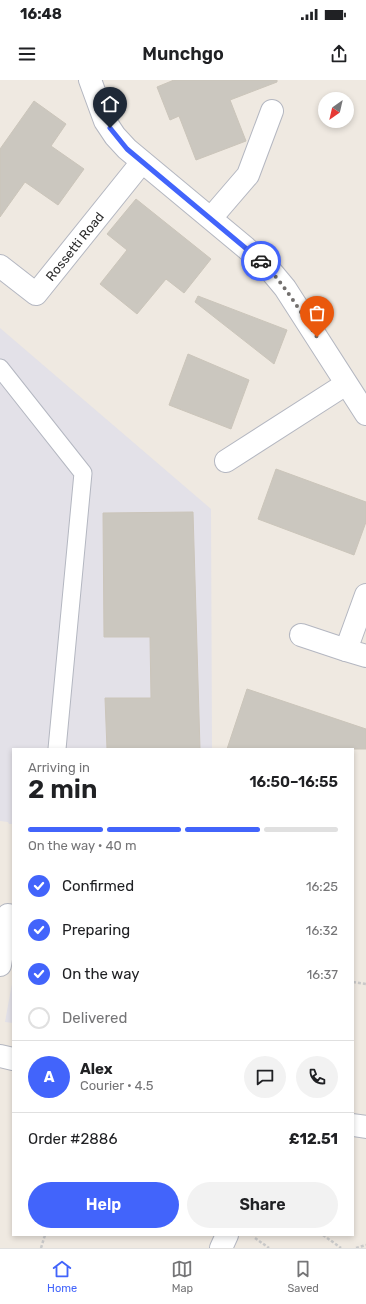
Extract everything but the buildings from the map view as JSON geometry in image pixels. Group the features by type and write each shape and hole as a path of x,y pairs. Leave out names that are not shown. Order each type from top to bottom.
{"street":[{"path":"90,80 105,121 115,136 127,149 270,270 285,288 366,414"},
{"path":"210,218 248,175 272,111"},
{"name":"Rossetti Road","path":"0,266 36,294 142,162"},
{"path":"226,461 346,384"},
{"path":"301,635 356,653 366,594"},
{"path":"0,965 11,912"},
{"path":"0,1056 12,1059"},
{"path":"354,1125 366,1127"},
{"path":"221,1248 227,1236"}],"lane":[{"path":"0,368 83,473 57,748"}],"path":[{"path":"354,982 366,984"},
{"path":"41,1248 45,1236"},
{"path":"253,1236 269,1248"},
{"path":"324,1236 341,1248"},
{"path":"356,1248 366,1245"}],"shaded area":[{"path":"0,328 211,509 212,748 12,748 12,824 0,821"},
{"path":"12,984 12,1023 5,1022"}],"way so far":[{"path":"261,261 285,288 317,337"}],"route":[{"path":"110,128 127,149 261,261"}]}
